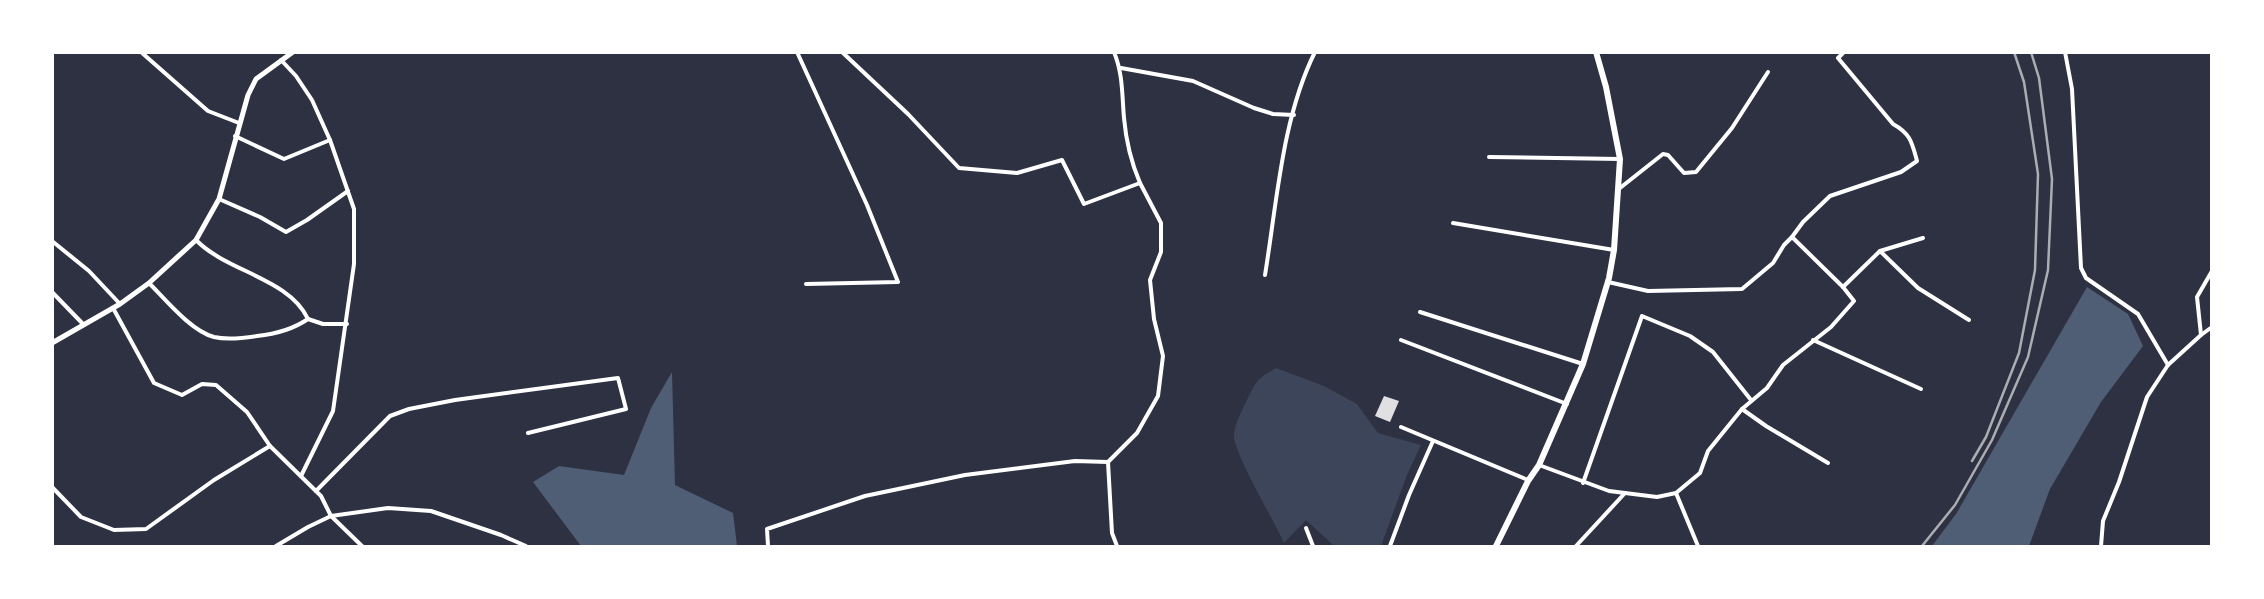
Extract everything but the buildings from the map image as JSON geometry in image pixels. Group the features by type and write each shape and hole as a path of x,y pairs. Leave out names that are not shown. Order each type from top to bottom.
{"main road":[{"path":"1496,546 1528,481 1539,465 1583,364 1608,282 1614,250 1620,188 1620,159 1606,87 1596,52"}],"street":[{"path":"141,52 208,112 239,123"},
{"path":"52,343 120,304 149,283 196,240 219,199 239,123 248,95 256,79 293,52"},
{"path":"797,52 868,205 898,282 806,284"},
{"path":"842,52 908,114 959,168 1017,173 1062,160 1084,204 1140,183"},
{"path":"768,546 767,528 865,496 965,475 1075,461 1108,462 1137,433 1158,396 1163,356 1154,319 1150,280 1160,252 1161,223 1140,183 1131,160 1124,120 1121,68 1114,52"},
{"path":"1265,274 1286,145 1305,72 1315,52"},
{"path":"1608,282 1648,291 1742,289 1773,263 1784,245 1803,222 1830,196 1901,172 1917,161 1910,139 1904,130 1893,124 1838,58 1844,52"},
{"path":"2065,52 2072,89 2081,268 2086,278 2138,314 2168,365"},
{"path":"282,60 296,76 312,100 330,140 354,209 354,264 347,324 333,411 301,476"},
{"path":"1121,68 1193,81 1254,108 1273,114 1294,115"},
{"path":"1620,188 1663,154 1668,155 1684,173 1696,172 1732,128 1768,72"},
{"path":"236,136 284,159 330,140"},
{"path":"1489,157 1620,159"},
{"path":"219,199 260,217 286,232 307,220 348,191"},
{"path":"1453,223 1614,250"},
{"path":"1539,465 1582,483 1609,491 1657,497 1676,493 1700,473 1708,451 1742,409 1767,388 1783,365 1831,327 1854,301 1843,287 1792,237"},
{"path":"1843,287 1880,251 1923,238"},
{"path":"196,240 208,252 286,292 302,307 308,319 323,324 347,324"},
{"path":"52,241 89,271 120,304"},
{"path":"1880,251 1918,288 1969,320"},
{"path":"2201,335 2197,296 2212,271"},
{"path":"149,283 185,321 214,337 246,338 276,334 296,327 308,319"},
{"path":"52,292 83,324"},
{"path":"113,308 154,383 182,395 202,384 216,384 247,412 270,446 316,490 331,516 362,546"},
{"path":"1420,312 1583,364"},
{"path":"1582,483 1642,316 1690,336 1713,352 1751,400"},
{"path":"2101,546 2103,521 2119,482 2147,397 2168,365 2212,327"},
{"path":"1400,340 1566,404"},
{"path":"1813,340 1921,389"},
{"path":"316,490 390,416 409,409 455,400 618,378 626,409 528,433"},
{"path":"1742,409 1766,426 1828,463"},
{"path":"1401,428 1528,481"},
{"path":"1390,546 1409,494 1434,441"},
{"path":"52,487 81,518 114,530 146,528 214,480 270,446"},
{"path":"1108,462 1112,533 1117,546"},
{"path":"1576,546 1625,493"},
{"path":"1676,493 1698,546"},
{"path":"276,546 331,516 388,508 431,511 501,535 526,546"},
{"path":"1306,528 1313,546"}],"shaded area":[{"path":"2087,287 2128,314 2143,346 2101,402 2050,489 2029,546 1932,546 1956,514"},
{"path":"1276,368 1324,386 1357,404 1378,433 1421,445 1407,475 1381,546 1334,546 1306,520 1284,543 1240,455 1235,443 1234,434 1239,417 1255,385 1260,378"},
{"path":"672,372 675,485 733,513 737,546 581,546 533,482 559,466 624,475 651,408"}],"railway":[{"path":"1972,461 1986,437 2019,353 2035,270 2038,174 2024,82 2014,52"},
{"path":"1922,546 1955,505 1992,440 2028,357 2048,270 2052,179 2039,78 2031,52"}]}
